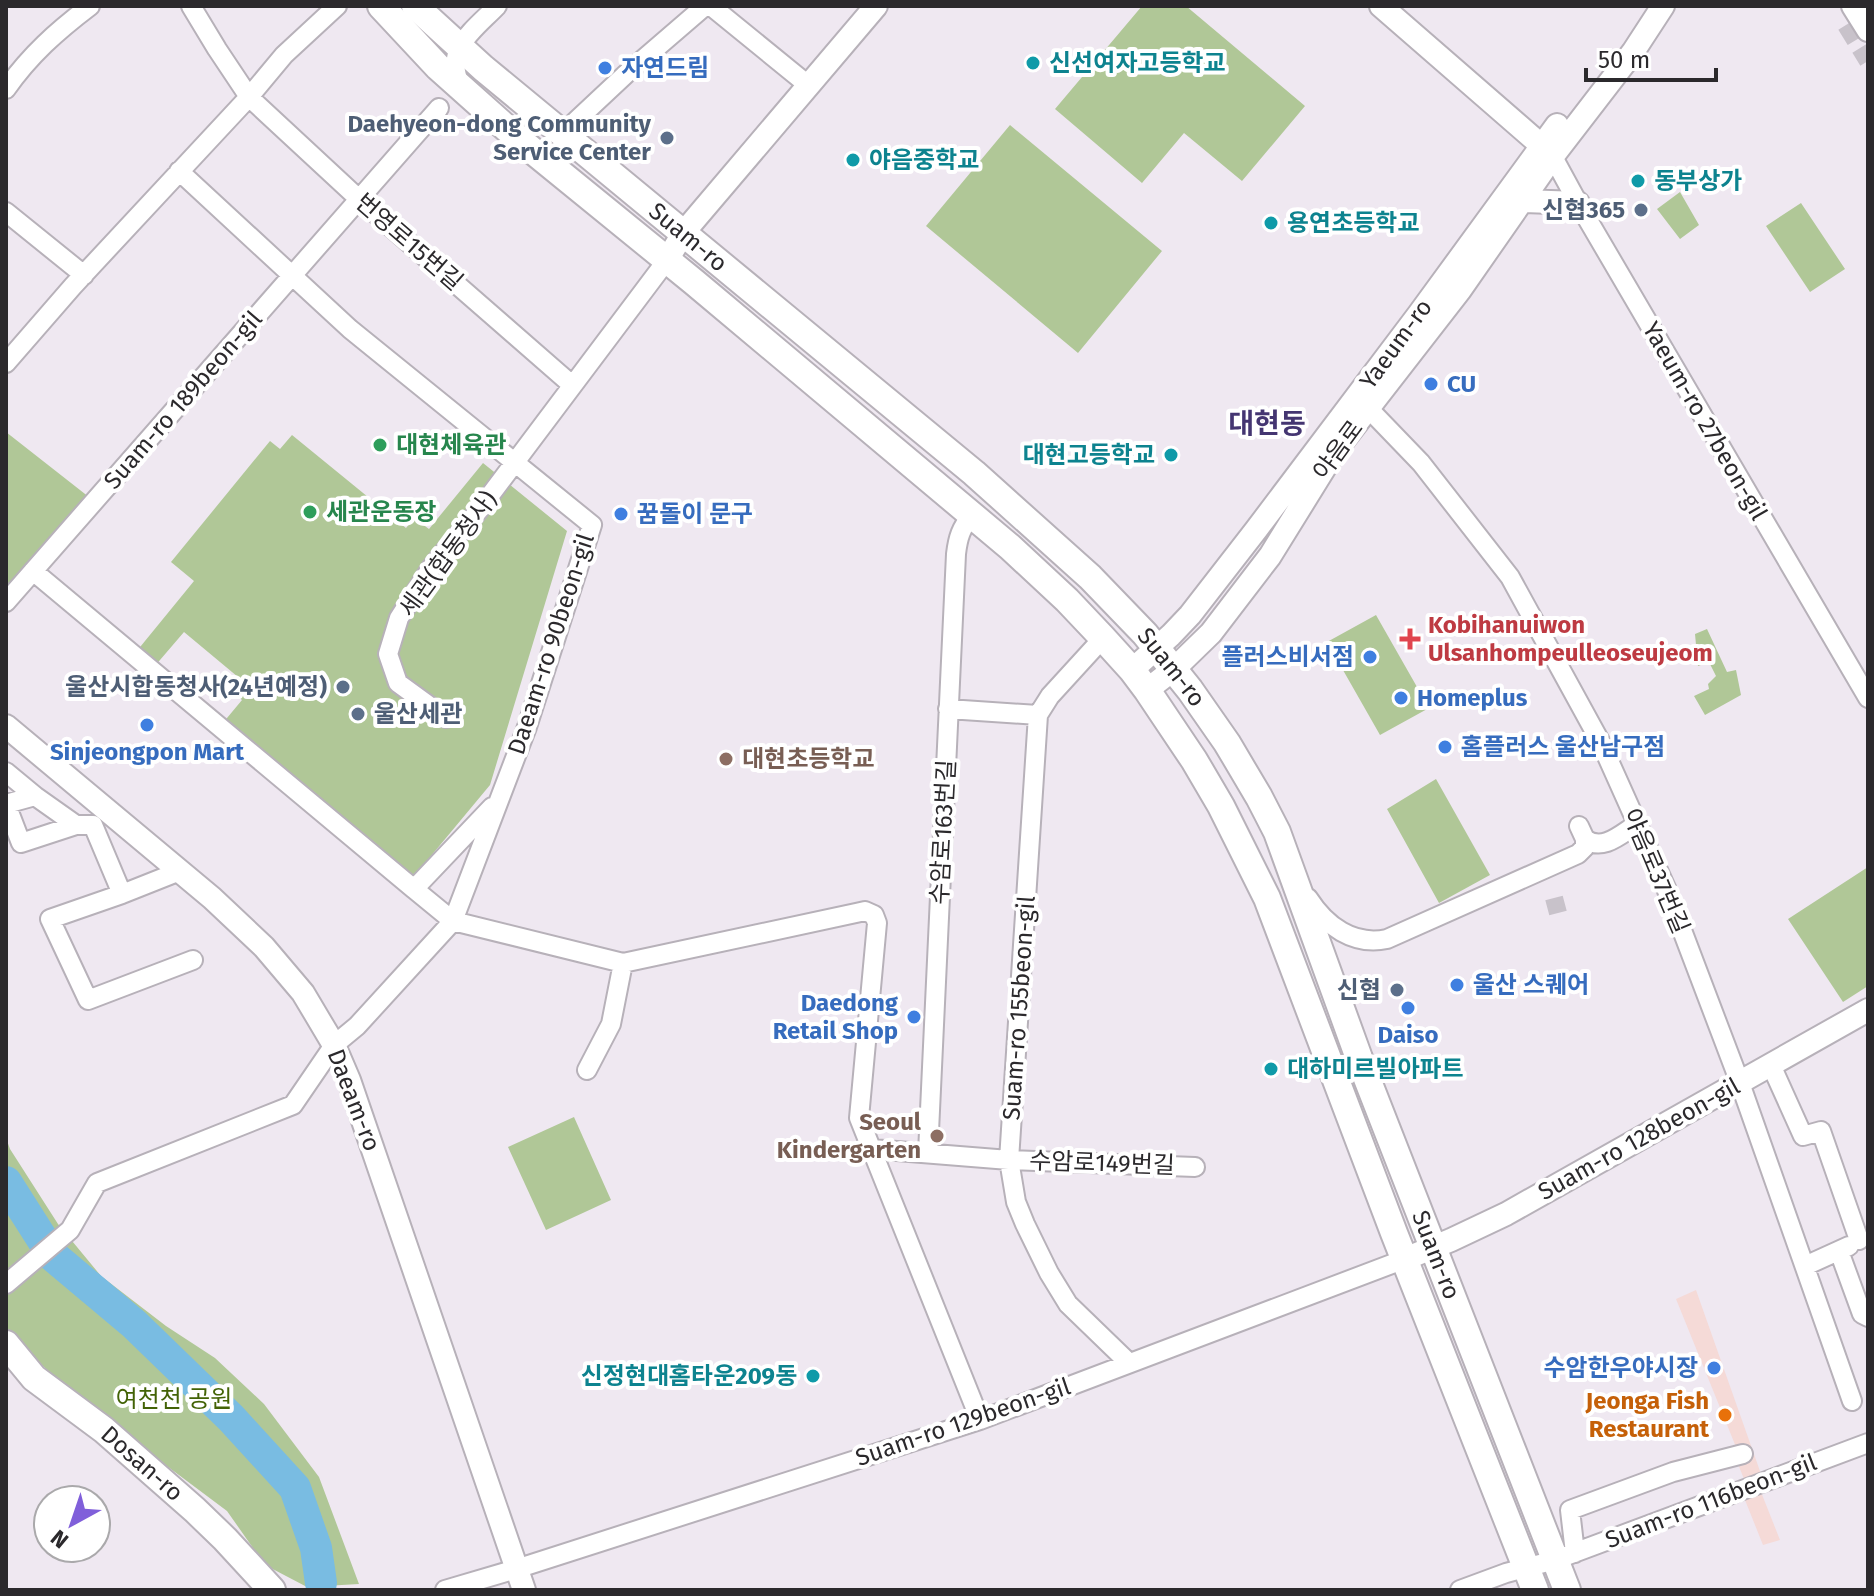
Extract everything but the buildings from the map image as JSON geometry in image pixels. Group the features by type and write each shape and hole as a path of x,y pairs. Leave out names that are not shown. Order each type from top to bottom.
{"main road":[{"name":"Suam-ro","path":"381,6 464,92 522,142 972,515 1067,600 1139,680 1194,760 1267,898 1530,1579"},
{"name":"Suam-ro","path":"415,6 459,47 986,483 1090,577 1174,669 1227,743 1277,832 1359,1058 1433,1248 1565,1556 1567,1590"},
{"name":"Dosan-ro","path":"6,1344 34,1378 104,1430 195,1510 272,1590"}],"street":[{"path":"6,89 53,34 90,6"},
{"name":"번영로15번길","path":"191,6 249,97 360,200 572,385"},
{"path":"6,363 284,55 337,6"},
{"path":"464,92 454,68 459,47 497,6"},
{"path":"563,133 626,74 708,6 808,85"},
{"path":"667,260 684,232 876,6"},
{"path":"1381,6 1548,152 1633,52 1663,6"},
{"name":"Yaeum-ro","path":"1139,680 1157,648 1190,615 1362,404 1548,152 1647,6"},
{"path":"1853,6 1868,30"},
{"name":"Suam-ro 189beon-gil","path":"6,602 439,108"},
{"name":"야음로","path":"1139,680 1174,669 1211,633 1270,556 1362,404 1460,290 1522,201 1548,152"},
{"name":"Yaeum-ro 27beon-gil","path":"1548,152 1868,698"},
{"name":"Daeam-ro 90beon-gil","path":"6,1284 70,1230 97,1183 293,1105 334,1045 357,1026 453,921 527,727 592,525 350,329 179,171"},
{"path":"1522,201 1578,203"},
{"path":"6,212 84,275"},
{"name":"Suam-ro","path":"513,463 667,260"},
{"name":"야음로37번길","path":"1362,404 1421,463 1510,577 1601,743 1666,888 1740,1083 1852,1401"},
{"name":"세관(합동청사)","path":"446,718 398,683 388,654 399,618 431,568 513,463"},
{"name":"수암로163번길","path":"928,1153 956,554 958,536 972,515"},
{"path":"33,571 453,921 623,963 865,911 874,915 877,923 859,1118 980,1420"},
{"path":"948,709 1038,715 1050,696 1103,638"},
{"name":"Suam-ro 155beon-gil","path":"1038,715 1009,1160 1016,1202 1049,1273 1068,1304 1129,1363"},
{"name":"Daeam-ro","path":"6,726 220,905 264,947 303,993 334,1045 349,1080 520,1580"},
{"path":"6,772 76,825"},
{"path":"35,796 6,804 21,843 76,825 93,825 122,894"},
{"path":"414,889 498,802"},
{"path":"1292,870 1312,904 1334,928 1354,938 1375,941 1387,939 1578,854 1585,847 1582,832 1593,844 1602,844 1637,824"},
{"path":"180,871 50,919 88,1000 193,960"},
{"path":"587,1070 611,1024 623,963"},
{"name":"Suam-ro 128beon-gil","path":"1405,1259 1506,1214 1868,1010"},
{"path":"1771,1065 1803,1136 1821,1131 1864,1238 1805,1266"},
{"name":"수암로149번길","path":"872,1149 1009,1160 1195,1167"},
{"path":"1839,1251 1862,1314 1868,1317"},
{"name":"Suam-ro 129beon-gil","path":"445,1590 520,1580 980,1420 1405,1259"},
{"name":"Suam-ro 116beon-gil","path":"1460,1590 1506,1573 1530,1579 1565,1556 1868,1443"},
{"path":"1565,1556 1570,1510 1673,1472 1743,1454"}],"shaded area":[{"name":"수암한우야시장","path":"1696,1290 1761,1474 1761,1492 1780,1540 1763,1545 1745,1500 1649,1535 1643,1519 1744,1479 1738,1464 1675,1477 1670,1461 1736,1447 1676,1299"}],"green space":[{"path":"1142,6 1186,6 1305,106 1242,181 1184,133 1142,183 1055,109"},
{"path":"1010,125 1162,251 1078,353 926,226"},
{"path":"1680,192 1699,225 1680,239 1657,209"},
{"path":"1801,203 1845,269 1810,292 1766,226"},
{"path":"6,432 94,501 6,602"},
{"path":"292,435 406,528 414,518 429,529 483,463 567,531 490,785 411,880 222,724 242,700 235,694 244,682 184,632 154,667 136,652 194,581 171,562 270,441 280,449"},
{"path":"1376,615 1429,708 1380,735 1327,642"},
{"path":"1707,629 1727,672 1736,670 1741,695 1705,715 1694,696 1709,689 1708,684 1716,676 1709,662 1698,666 1695,634"},
{"path":"1436,779 1490,875 1439,903 1387,809"},
{"path":"1868,867 1868,986 1843,1002 1788,919"},
{"path":"574,1117 611,1200 546,1230 508,1147"},
{"name":"여천천 공원","path":"6,1138 58,1224 101,1276 166,1326 215,1358 264,1404 319,1477 359,1584 307,1587 265,1565 227,1511 76,1398 9,1333 6,1327"}],"waterway":[{"path":"6,1182 53,1256 134,1324 231,1418 295,1488 316,1548 321,1583"}],"tunnel":[{"path":"1846,25 1868,61"},
{"path":"1554,898 1558,913"}],"place":[{"name":"신선여자고등학교","path":"1033,63"},
{"name":"자연드림","path":"605,68"},
{"name":"Daehyeon-dong Community Service Center","path":"667,138"},
{"name":"야음중학교","path":"853,160"},
{"name":"동부상가","path":"1638,181"},
{"name":"신협365","path":"1641,210"},
{"name":"용연초등학교","path":"1271,223"},
{"name":"CU","path":"1431,384"},
{"name":"대현체육관","path":"380,445"},
{"name":"대현고등학교","path":"1171,455"},
{"name":"세관운동장","path":"310,512"},
{"name":"꿈돌이 문구","path":"621,514"},
{"name":"Kobihanuiwon Ulsanhompeulleoseujeom","path":"1410,639"},
{"name":"플러스비서점","path":"1370,657"},
{"name":"울산시합동청사(24년예정)","path":"343,687"},
{"name":"Homeplus","path":"1401,698"},
{"name":"울산세관","path":"358,714"},
{"name":"Sinjeongpon Mart","path":"147,725"},
{"name":"홈플러스 울산남구점","path":"1445,747"},
{"name":"대현초등학교","path":"726,759"},
{"name":"울산 스퀘어","path":"1457,985"},
{"name":"신협","path":"1397,990"},
{"name":"Daiso","path":"1408,1008"},
{"name":"Daedong Retail Shop","path":"914,1017"},
{"name":"대하미르빌아파트","path":"1271,1069"},
{"name":"Seoul Kindergarten","path":"937,1136"},
{"name":"수암한우야시장","path":"1714,1368"},
{"name":"신정현대홈타운209동","path":"813,1376"},
{"name":"Jeonga Fish Restaurant","path":"1725,1415"}],"district":[{"name":"대현동","path":"1267,423"}]}
